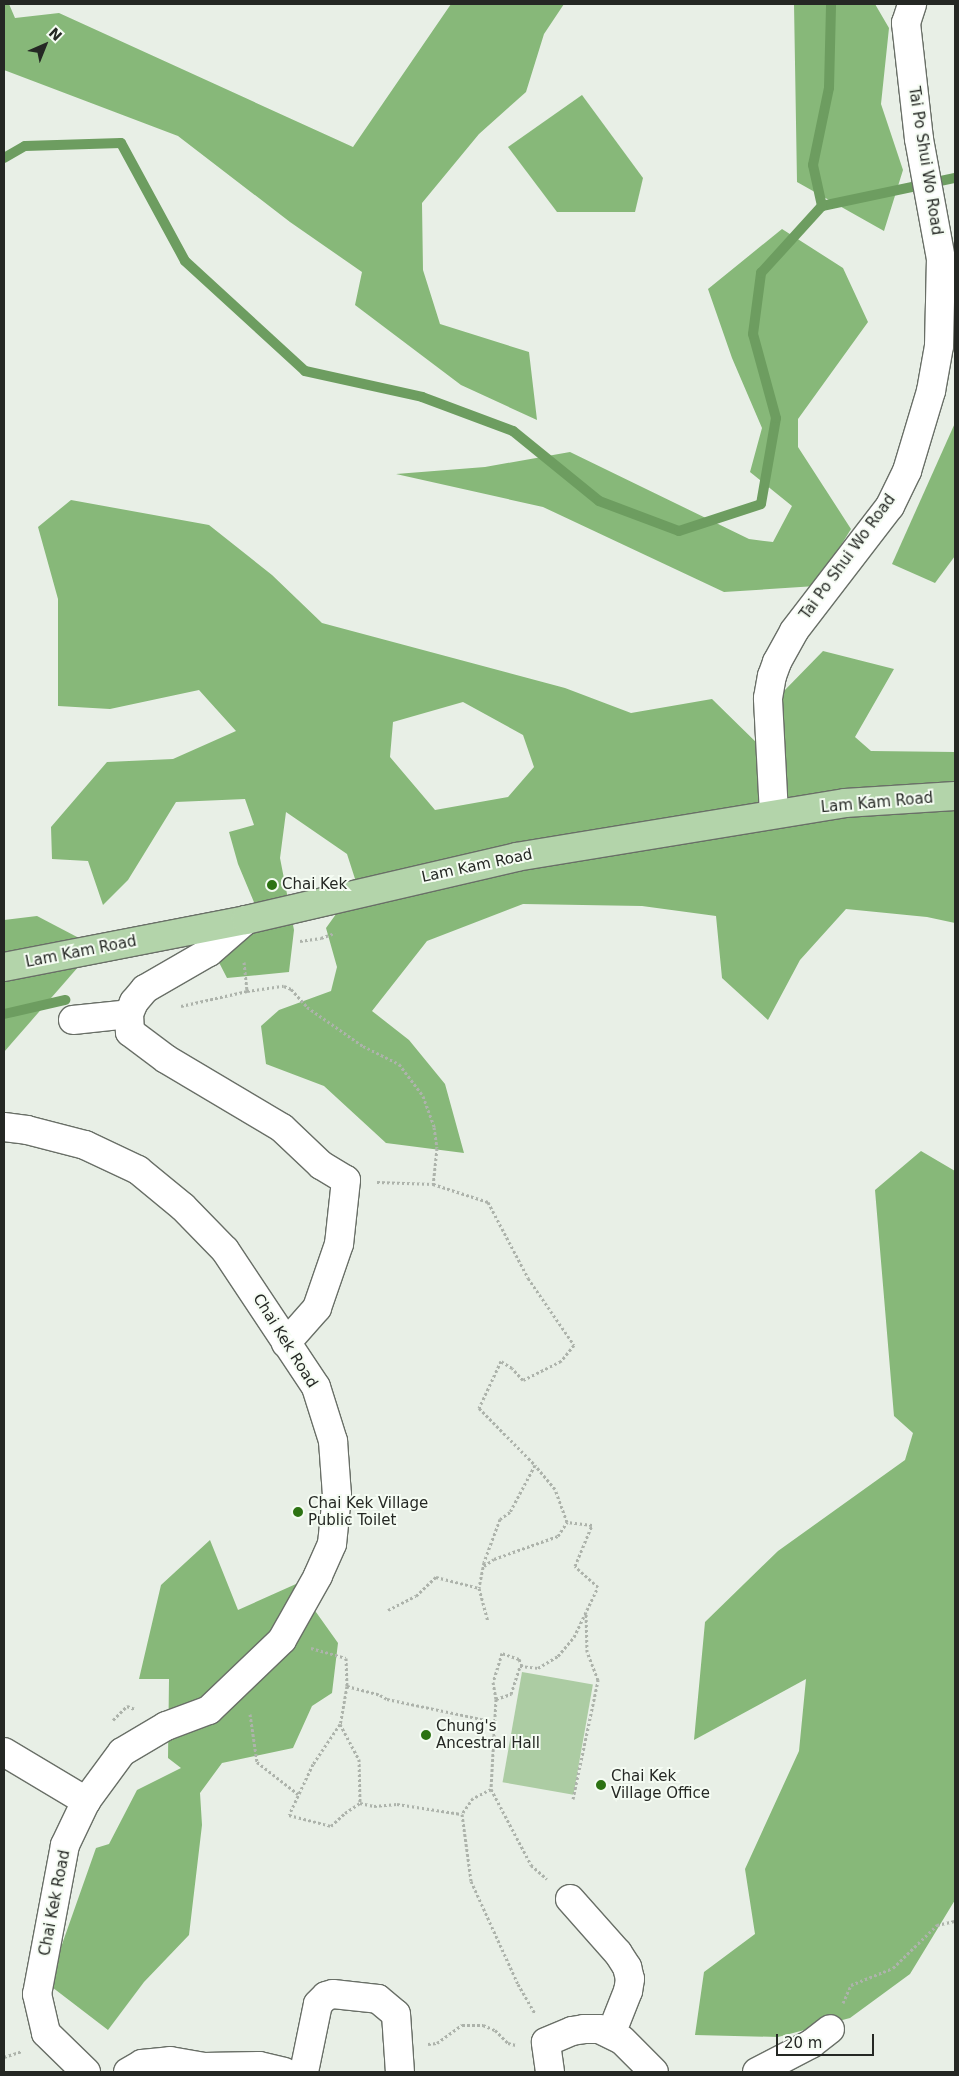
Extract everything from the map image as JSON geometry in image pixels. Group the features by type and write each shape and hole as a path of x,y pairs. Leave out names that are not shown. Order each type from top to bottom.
{"main road":[{"name":"Lam Kam Road","path":"4,967 246,920 516,857 845,803 955,796"}],"street":[{"name":"Tai Po Shui Wo Road","path":"774,814 768,698 772,676 794,631 890,506 907,471 931,391 939,346 941,259 919,139 906,23 912,4"},
{"path":"246,920 209,952 145,989 134,1002 129,1014 130,1032 166,1059 282,1128 321,1165 346,1180 338,1244 316,1308 286,1343"},
{"path":"73,1020 129,1014"},
{"name":"Chai Kek Road","path":"4,1127 27,1130 84,1145 138,1170 183,1207 225,1250 316,1387 333,1441 337,1495 332,1544 318,1576 282,1640 209,1710 166,1726 122,1752 86,1801 65,1845 37,1994 46,2033 86,2072"},
{"path":"4,1752 86,1801"},
{"path":"570,1899 618,1953 627,1967 630,1979 628,1991 611,2034"},
{"path":"304,2072 314,2013 321,1999 334,1994 378,1999 396,2014 400,2060"},
{"path":"550,2072 546,2042 572,2031 584,2029 599,2030 622,2040 654,2072"},
{"path":"757,2072 811,2044 830,2029"},
{"path":"128,2072 142,2064 170,2061 204,2067 259,2066 284,2072"}],"path":[{"path":"244,977 247,991"},
{"path":"172,1008 247,991 284,986 291,989 307,1007 375,1054 399,1064 423,1096 434,1127 436,1148 433,1184"},
{"path":"346,1180 433,1184 488,1202 528,1278 574,1345 561,1361 523,1380 512,1368 500,1361 479,1408 556,1489 567,1522"},
{"path":"488,1621 479,1588 484,1566 500,1519 510,1512 535,1466"},
{"path":"484,1566 494,1559 558,1536 567,1522"},
{"path":"522,1666 538,1668 558,1656 574,1637 598,1586 575,1566 592,1525 567,1522"},
{"path":"388,1610 416,1596 436,1577 479,1588"},
{"path":"573,1799 598,1680 587,1652 586,1612"},
{"path":"282,1640 346,1658 347,1686 340,1724 313,1764 289,1815 331,1826 345,1812 360,1802 374,1806 397,1804 462,1814"},
{"path":"522,1666 519,1659 502,1652 493,1682 496,1699 490,1789 531,1865 570,1899"},
{"path":"496,1699 511,1694 520,1666 522,1666"},
{"path":"347,1686 387,1699 495,1722"},
{"path":"106,1727 127,1706 142,1712"},
{"path":"247,1710 251,1716 257,1762 298,1794"},
{"path":"340,1724 360,1759 360,1802"},
{"path":"400,2060 437,2043 462,2025 483,2025 495,2030 508,2043 522,2047 535,2049 546,2042 541,2023 518,1984 471,1881 462,1814 473,1798 490,1789"},
{"path":"830,2029 851,1986 893,1968 937,1925 955,1921"}],"green space":[{"path":"4,4 9,4 15,18 59,13 353,147 451,4 564,4 544,34 526,92 479,134 422,203 423,270 440,324 529,352 537,420 461,385 355,305 362,272 290,222 178,136 4,70"},
{"path":"794,4 875,4 889,28 881,104 903,170 884,231 797,182"},
{"path":"582,95 643,178 635,212 557,212 508,147"},
{"path":"782,229 843,268 868,322 798,419 798,447 851,529 816,586 724,592 543,507 396,474 485,467 570,452 749,539 773,542 792,506 750,472 762,428 732,358 708,289"},
{"path":"955,423 955,556 935,583 892,564"},
{"path":"71,500 209,525 272,575 322,623 565,688 631,713 712,699 763,749 783,692 823,651 894,669 855,737 871,751 955,752 955,923 927,917 846,909 800,960 768,1020 722,978 716,916 642,906 523,904 427,941 372,1011 409,1040 445,1084 464,1153 386,1143 324,1086 266,1064 261,1026 279,1010 331,991 337,967 326,928 357,885 347,854 286,812 280,858 294,930 289,972 227,978 208,941 256,907 238,864 229,832 254,825 245,799 176,802 128,880 103,905 88,861 52,859 51,827 107,762 173,759 236,731 199,690 110,709 58,706 58,599 38,527","holes":["463,702 523,735 534,767 508,797 435,810 390,757 393,722"]},
{"path":"37,916 79,938 79,966 4,1052 4,920"},
{"path":"921,1151 955,1171 955,1900 910,1974 850,2018 778,2037 695,2035 704,1972 755,1934 745,1869 799,1751 806,1679 694,1740 705,1622 778,1551 905,1460 913,1433 894,1416 875,1190"},
{"path":"210,1540 238,1610 296,1584 338,1643 332,1693 312,1706 293,1748 222,1763 200,1793 202,1825 189,1935 144,1982 108,2030 48,1984 96,1848 109,1844 137,1790 181,1768 168,1758 169,1679 139,1679 161,1585"},
{"path":"522,1672 593,1685 573,1795 503,1782"}],"waterway":[{"path":"822,206 813,165 829,88 831,4"},
{"path":"4,158 25,146 121,143 185,261 305,371 422,397 513,431 599,501 679,531 761,504 776,418 753,334 761,273 822,206 955,178"},
{"path":"4,1014 65,1000"}],"place":[{"name":"Chai Kek","path":"272,885"},
{"name":"Chai Kek Village Public Toilet","path":"298,1512"},
{"name":"Chung's Ancestral Hall","path":"426,1735"},
{"name":"Chai Kek Village Office","path":"601,1785"}]}
